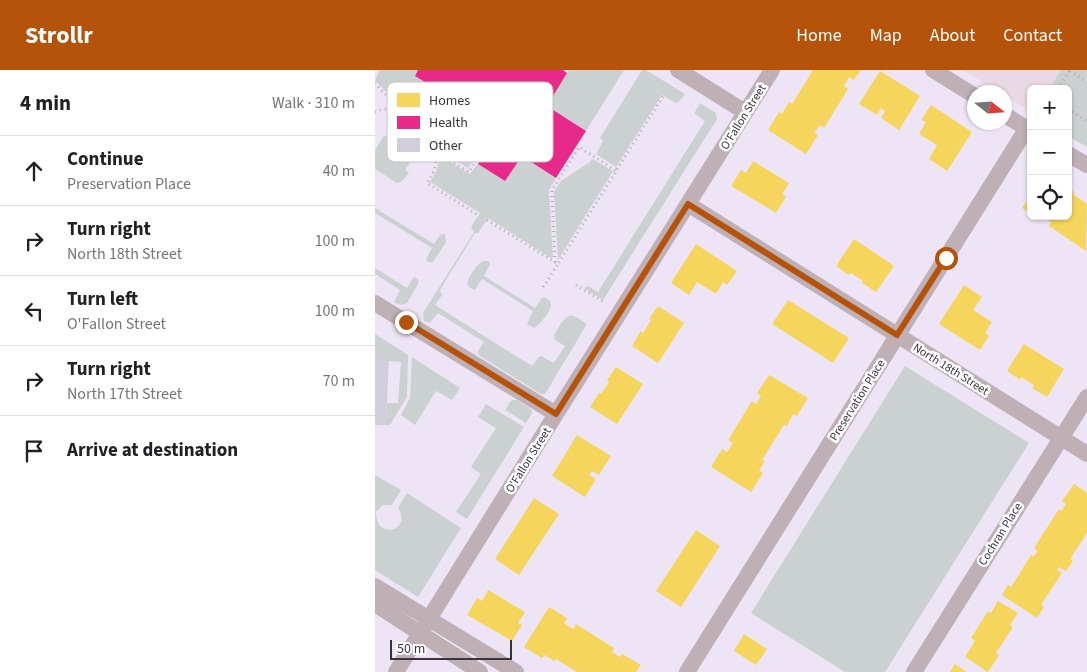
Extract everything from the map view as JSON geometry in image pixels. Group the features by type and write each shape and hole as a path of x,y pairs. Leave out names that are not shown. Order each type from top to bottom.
{"street":[{"path":"678,70 745,112"},
{"name":"O'Fallon Street","path":"396,672 772,70"},
{"path":"933,70 967,91"},
{"path":"1012,119 1027,128"},
{"name":"Preservation Place","path":"687,672 897,335 1028,130"},
{"path":"1072,156 1087,165"},
{"name":"North 18th Street","path":"688,204 1087,454"},
{"path":"375,303 556,414"},
{"name":"Cochran Place","path":"914,672 1087,396"},
{"path":"375,586 516,672"},
{"path":"375,604 480,672"}],"path":[{"path":"1061,85 1070,71 1087,82"},
{"path":"375,83 387,96"},
{"path":"543,287 663,96"},
{"path":"375,112 387,108"},
{"path":"1072,112 1087,121"},
{"path":"556,264 552,190 579,147 616,170"},
{"path":"437,162 435,170 427,183 479,216"},
{"path":"452,162 469,172 475,162"},
{"path":"487,220 556,264"},
{"path":"575,285 605,302"}],"shaded area":[{"path":"380,70 418,70 415,76 425,82 387,82 387,93 375,80"},
{"path":"569,70 624,70 586,131 553,110 553,96"},
{"path":"642,70 646,70 685,94 676,103 662,95 616,167 596,154 603,141 600,138"},
{"path":"963,70 1061,70 1052,85 1027,85 1027,110 1012,100 1012,85 988,85"},
{"path":"1061,70 1087,70 1087,147 1072,138 1072,85 1052,85"},
{"path":"700,103 716,113 717,119 603,300 584,288 588,286 598,292 705,121 695,114"},
{"path":"387,135 387,162 410,162 405,170 409,173 402,181 397,183 375,169 375,150 383,137"},
{"path":"592,159 613,171 558,260 554,192 561,181"},
{"path":"439,162 450,162 470,174 478,164 505,181 518,162 531,162 556,178 549,190 553,257 551,258 488,218 478,233 475,233 440,290 442,295 435,305 532,366 541,356 554,363 565,346 555,340 554,335 567,317 575,317 587,324 545,394 541,394 480,356 478,351 484,342 438,313 430,323 424,321 423,313 474,232 471,227 480,213 430,182 437,170"},
{"path":"458,162 472,162 468,168"},
{"path":"375,208 434,244 440,235 445,234 446,242 433,262 426,260 432,248 375,213"},
{"path":"483,261 488,261 490,264 484,276 535,308 542,298 545,297 549,301 551,307 545,318 536,327 534,328 527,324 533,311 482,279 475,290 470,288 467,284 469,278 475,268"},
{"path":"375,268 407,288 413,278 415,277 419,281 407,303 401,305 394,302 400,290 375,274"},
{"path":"375,334 408,355 407,397 390,425 375,425 375,421 386,421 387,403 398,403 401,362 388,361 388,356 375,356"},
{"path":"412,357 460,388 452,400 436,391 415,425 401,415 410,398"},
{"path":"905,366 1029,443 885,672 845,672 751,613"},
{"path":"513,400 517,400 532,410 526,423 505,410"},
{"path":"486,404 524,427 467,519 456,512 481,474 471,467 496,428 478,417"},
{"path":"375,475 401,490 392,505 383,505 376,512 377,521 381,527 386,530 392,530 401,522 398,508 407,493 461,528 418,597 375,570"}],"building: Homes":[{"path":"813,70 861,70 854,80 849,77 844,86 848,89 824,128 820,125 814,133 818,135 806,154 768,130 779,112 782,114 789,102 792,104"},
{"path":"880,71 920,96 899,130 881,118 885,111 881,108 877,115 859,104"},
{"path":"931,105 972,132 947,171 929,159 937,145 919,134 926,122 921,120"},
{"path":"753,161 789,183 782,194 786,197 776,213 731,186 741,170 746,173"},
{"path":"1072,191 1074,192 1073,194 1087,204 1086,251 1049,226 1051,222 1048,220 1072,220"},
{"path":"1027,201 1027,211 1022,208"},
{"path":"854,239 894,266 876,292 851,273 849,275 836,266"},
{"path":"696,244 737,271 727,285 723,282 716,294 697,282 689,295 671,283"},
{"path":"964,285 982,297 973,310 992,322 985,333 989,336 980,350 939,324"},
{"path":"788,300 849,338 833,363 772,324"},
{"path":"658,306 684,323 658,363 632,346 641,331 643,333 651,320 649,319"},
{"path":"1024,344 1064,369 1047,397 1032,388 1034,385 1021,377 1020,380 1007,371"},
{"path":"616,367 643,384 617,424 590,407 609,382 607,380"},
{"path":"769,375 808,398 797,416 793,414 787,426 784,425 762,460 765,461 759,471 763,473 751,492 711,467 722,449 727,452 733,443 728,440 752,401 756,404 761,396 757,393"},
{"path":"577,435 611,456 599,475 592,471 589,475 596,479 585,497 552,476"},
{"path":"1074,484 1087,493 1087,533 1070,559 1073,561 1066,571 1059,567 1057,570 1062,573 1041,605 1044,607 1037,618 1002,595 1008,585 1011,587 1031,555 1033,557 1038,551 1034,548 1059,509 1061,511 1066,504 1062,501"},
{"path":"534,498 559,514 519,575 495,559"},
{"path":"696,530 720,546 681,607 656,591"},
{"path":"488,590 525,612 518,623 522,625 512,641 467,615 477,598 482,601"},
{"path":"998,601 1018,613 1010,625 1013,627 996,653 999,655 988,672 965,657 975,641 971,638 988,611 991,613"},
{"path":"549,607 567,618 564,623 573,629 576,624 614,648 612,652 620,657 622,654 641,665 636,672 577,672 556,659 554,661 545,655 542,658 524,647"},
{"path":"744,634 767,649 756,665 734,651"},
{"path":"955,664 967,672 950,672"}],"building: Health":[{"path":"418,70 563,70 567,73 553,96 553,82 425,82 415,76"},
{"path":"553,110 586,131 556,178 531,162 553,162"},
{"path":"479,162 518,162 505,181 478,164"}],"building: Other":[{"path":"375,356 389,356 386,422 375,421"}],"route":[{"path":"406,322 556,414 688,204 897,335 946,258"}]}
